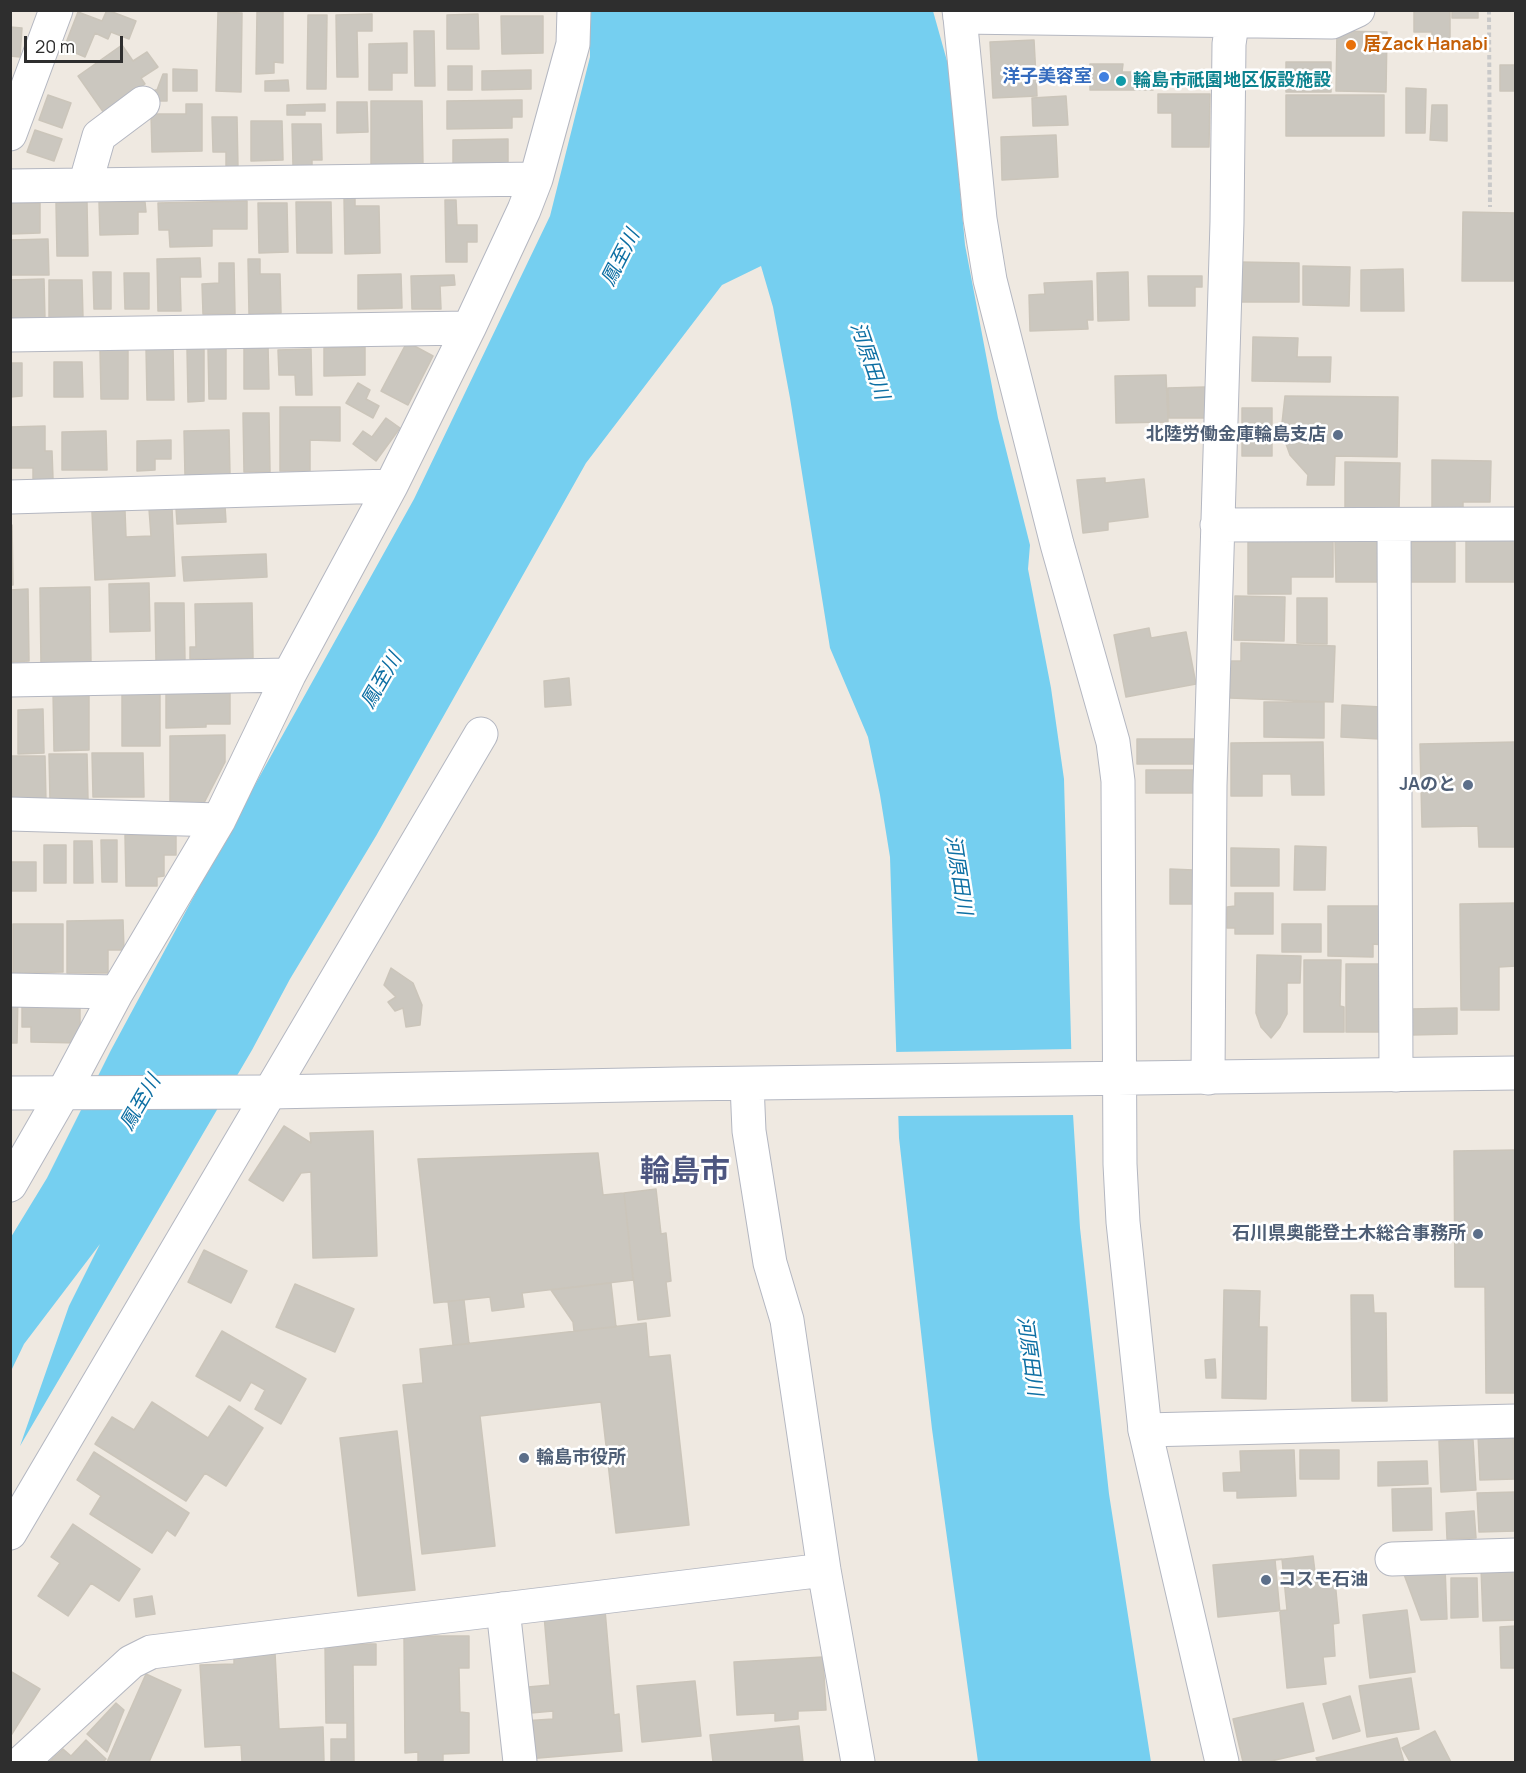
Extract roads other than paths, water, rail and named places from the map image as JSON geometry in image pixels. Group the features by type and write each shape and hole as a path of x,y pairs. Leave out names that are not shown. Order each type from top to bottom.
{"street":[{"path":"10,134 56,10"},
{"path":"10,1185 117,992 219,820 289,675 391,486 469,328 536,179 573,44 574,10"},
{"path":"1222,1762 1145,1430 1107,1079 1118,781 1113,742 1054,533 990,280 980,219 960,14 1233,16 1332,22 1358,10"},
{"path":"1208,1078 1210,785 1227,222 1229,44 1233,16"},
{"path":"86,185 99,135 143,103"},
{"path":"10,186 536,179"},
{"path":"10,335 469,328"},
{"path":"10,496 391,486"},
{"path":"1217,525 1515,524"},
{"path":"1394,525 1396,1075"},
{"path":"10,680 289,675"},
{"path":"10,1533 481,734"},
{"path":"10,814 219,820"},
{"path":"10,990 117,992"},
{"path":"10,1093 270,1092 1515,1073"},
{"path":"747,1084 749,1131 771,1263 786,1320 824,1570 858,1762"},
{"path":"1145,1430 1515,1421"},
{"path":"1392,1559 1515,1555"},
{"path":"22,1762 131,1662 151,1652 824,1570"},
{"path":"503,1609 520,1762"}],"water":[{"path":"590,11 933,11 949,68 965,245 998,418 1030,545 1028,569 1051,688 1064,779 1073,1114 1080,1228 1109,1494 1151,1762 978,1762 932,1429 899,1138 890,857 868,737 830,648 790,398 773,307 761,266 722,285 586,463 376,836 290,979 252,1050 20,1446 69,1306 100,1244 24,1344 11,1371 11,1237 47,1178 111,1050 227,835 414,499 550,216 590,57"}],"place":[{"name":"居Zack Hanabi","path":"1351,45"},
{"name":"洋子美容室","path":"1104,77"},
{"name":"輪島市祇園地区仮設施設","path":"1121,81"},
{"name":"北陸労働金庫輪島支店","path":"1338,435"},
{"name":"JAのと","path":"1468,785"},
{"name":"石川県奥能登土木総合事務所","path":"1478,1234"},
{"name":"輪島市役所","path":"524,1458"},
{"name":"コスモ石油","path":"1266,1580"}],"district":[{"name":"輪島市","path":"685,1173"}],"water label":[{"name":"鳳至川","path":"621,258"},
{"name":"河原田川","path":"869,361"},
{"name":"鳳至川","path":"382,681"},
{"name":"河原田川","path":"958,875"},
{"name":"鳳至川","path":"141,1103"},
{"name":"河原田川","path":"1029,1356"}]}
